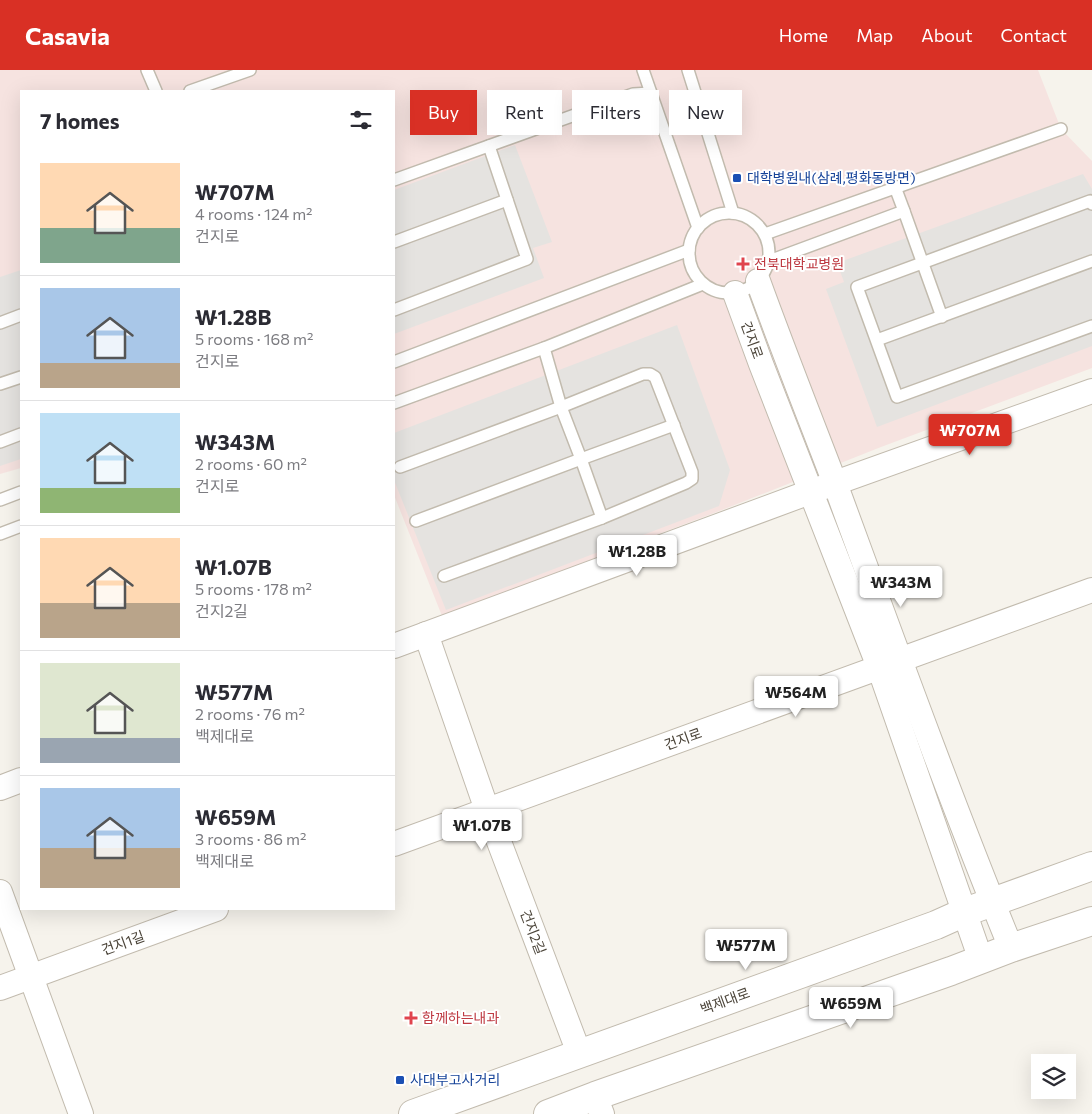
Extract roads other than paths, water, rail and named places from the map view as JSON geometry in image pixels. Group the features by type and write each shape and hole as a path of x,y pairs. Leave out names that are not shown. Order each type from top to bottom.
{"street":[{"name":"건지로","path":"758,281 835,483 981,960"},
{"name":"건지로","path":"735,293 810,492 889,663 1011,948"},
{"path":"395,646 810,492 1092,392"},
{"name":"건지로","path":"487,810 1092,590"},
{"name":"건지2길","path":"426,634 487,810 579,1053"},
{"path":"0,788 20,780"},
{"path":"395,844 487,810"},
{"name":"백제대로","path":"413,1114 936,925 965,912 1092,866"},
{"path":"0,892 81,1114"},
{"name":"건지1길","path":"0,988 213,910"},
{"path":"548,1114 598,1105 1011,948 1092,920"}],"lane":[{"path":"147,70 156,90"},
{"path":"193,90 250,70"},
{"path":"643,70 650,90"},
{"path":"688,70 733,213"},
{"path":"659,115 698,228"},
{"path":"395,180 572,116"},
{"path":"765,234 1060,129"},
{"path":"395,310 527,259 489,146"},
{"path":"896,187 942,317"},
{"path":"395,242 507,200"},
{"path":"1092,204 1090,201 857,287 897,397 1092,326"},
{"path":"769,261 904,211"},
{"path":"723,213 733,213 747,217 756,223 765,234 769,247 769,261 764,274 747,289 735,293 721,292 703,284 694,273 690,264 689,250 691,240 698,228 710,218 723,213"},
{"path":"395,362 689,250"},
{"path":"877,340 1092,261"},
{"path":"395,403 544,348 703,284"},
{"path":"0,323 20,315"},
{"path":"544,348 561,407 602,518"},
{"path":"400,467 561,407 643,374 650,374 654,377 674,425 692,472 692,479 686,483 602,518 444,576"},
{"path":"0,384 20,377"},
{"path":"416,521 674,425"},
{"path":"0,442 20,434"},
{"path":"0,500 20,492"},
{"path":"0,534 20,526"}],"place":[{"name":"대학병원내(삼례,평화동방면)","path":"737,178"},
{"name":"전북대학교병원","path":"743,264"},
{"name":"함께하는내과","path":"411,1018"},
{"name":"사대부고사거리","path":"400,1080"}]}
